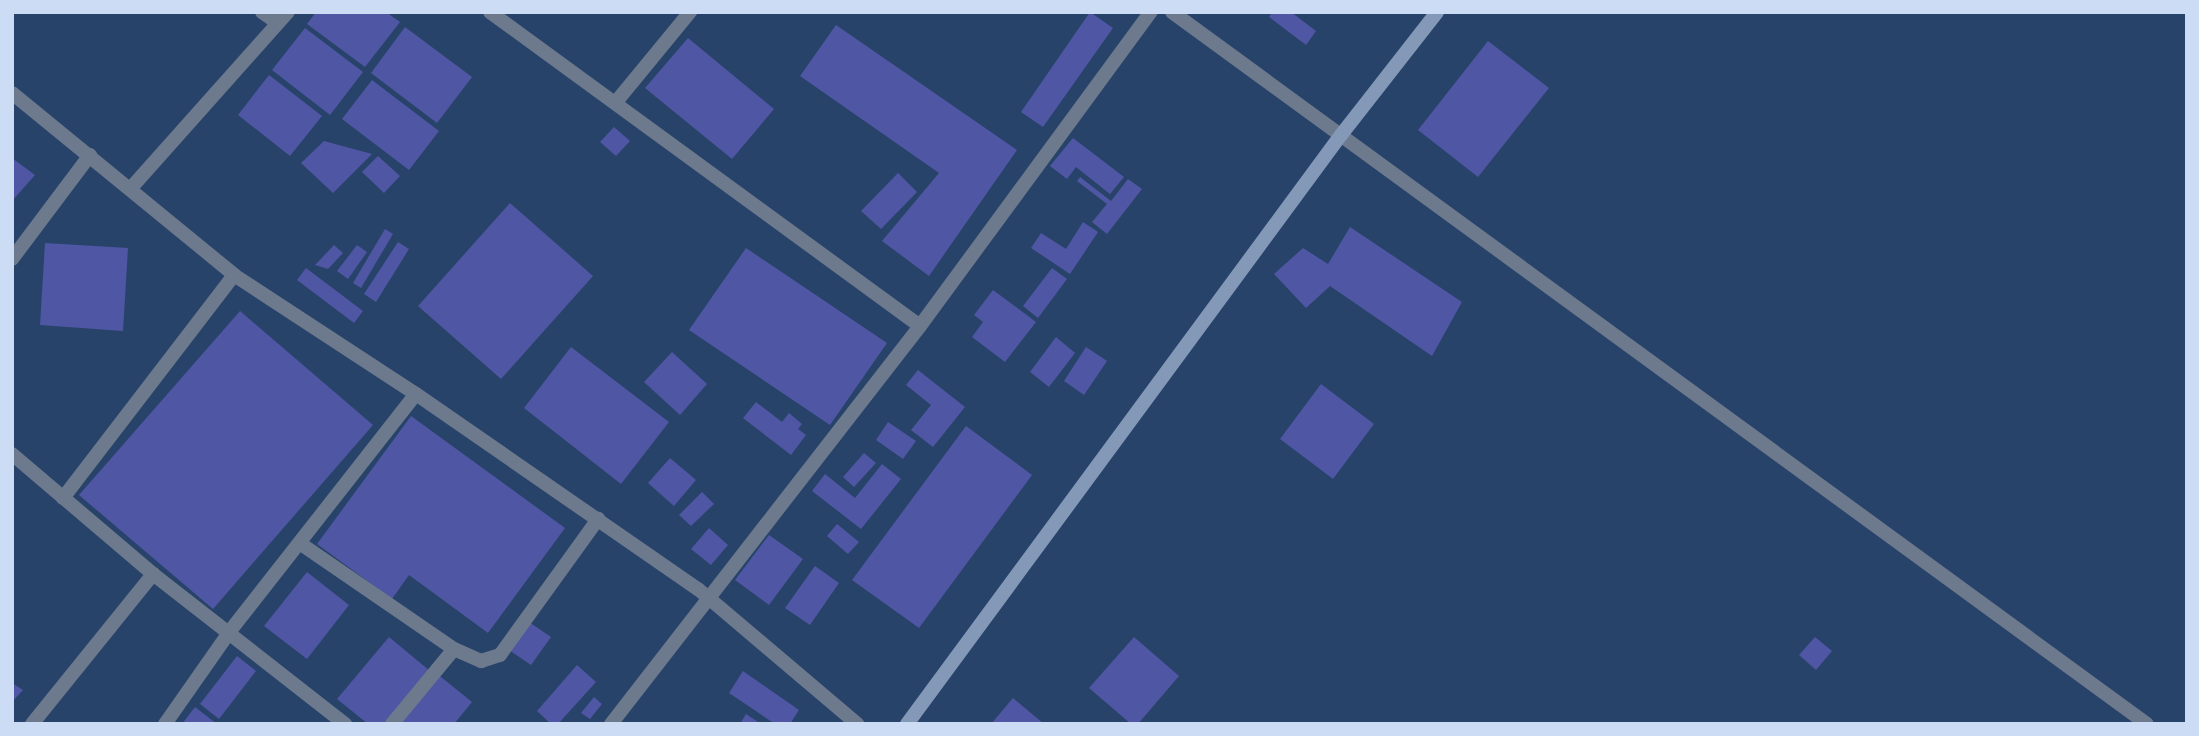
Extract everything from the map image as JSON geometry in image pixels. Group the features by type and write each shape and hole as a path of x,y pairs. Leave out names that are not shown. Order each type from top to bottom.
{"street":[{"path":"262,12 278,23"},
{"path":"131,188 288,12"},
{"path":"489,12 920,326"},
{"path":"616,102 690,12"},
{"path":"611,724 920,326 1151,12"},
{"path":"1172,12 2147,724"},
{"path":"907,724 1341,135 1437,12"},
{"path":"12,93 234,275 416,394 707,597 857,724"},
{"path":"12,259 90,155"},
{"path":"63,498 234,275"},
{"path":"164,724 230,631 301,544 416,394"},
{"path":"12,454 153,574 230,631 345,724"},
{"path":"301,544 472,660 500,655 598,519"},
{"path":"32,724 153,574"},
{"path":"392,724 454,649"}],"building":[{"path":"316,12 386,12 400,22 365,67 307,24"},
{"path":"1090,12 1113,28 1043,127 1021,112"},
{"path":"1272,12 1291,12 1316,31 1306,45 1269,17"},
{"path":"836,25 1017,150 929,276 882,241 939,173 800,76"},
{"path":"405,27 472,77 437,123 371,73"},
{"path":"305,28 363,72 330,115 272,70"},
{"path":"688,38 774,109 732,159 645,88"},
{"path":"1488,41 1549,88 1478,177 1418,130"},
{"path":"269,75 322,116 290,156 238,115"},
{"path":"372,80 439,131 409,170 342,119"},
{"path":"614,127 630,141 616,156 600,142"},
{"path":"1073,138 1124,177 1110,194 1076,167 1067,179 1050,166"},
{"path":"324,141 372,154 333,193 301,163"},
{"path":"378,156 400,176 384,193 362,172"},
{"path":"12,158 35,175 12,201"},
{"path":"898,173 917,192 881,229 861,211"},
{"path":"1080,177 1111,201 1128,179 1142,189 1107,234 1092,222 1107,204 1077,181"},
{"path":"510,203 593,276 501,379 418,306"},
{"path":"1083,222 1098,232 1070,274 1031,248 1041,233 1066,249"},
{"path":"1350,227 1462,302 1432,356 1330,286 1306,308 1274,274 1303,248 1328,264"},
{"path":"385,229 393,234 361,288 353,283"},
{"path":"398,242 409,249 376,302 364,294"},
{"path":"45,243 128,248 123,331 40,325"},
{"path":"334,245 343,253 328,269 315,265"},
{"path":"357,245 367,252 348,279 337,271"},
{"path":"746,248 887,343 830,425 689,330"},
{"path":"306,268 363,311 354,323 297,280"},
{"path":"1052,268 1067,279 1038,318 1023,306"},
{"path":"993,290 1036,322 1005,362 972,337 983,322 974,315"},
{"path":"240,311 373,425 213,609 79,495"},
{"path":"1056,337 1075,353 1049,387 1030,372"},
{"path":"571,347 669,422 621,484 524,408"},
{"path":"1086,347 1107,361 1084,395 1064,381"},
{"path":"672,352 707,384 680,415 644,382"},
{"path":"918,370 965,407 933,447 911,430 931,405 906,385"},
{"path":"1321,384 1374,424 1333,479 1280,439"},
{"path":"756,402 782,422 789,413 802,424 798,429 806,435 791,455 743,418"},
{"path":"411,416 565,528 488,633 409,575 392,599 317,544"},
{"path":"888,422 916,441 903,459 876,440"},
{"path":"966,426 1032,475 919,628 852,580"},
{"path":"864,453 876,463 854,487 843,477"},
{"path":"670,458 696,480 674,506 648,483"},
{"path":"882,464 901,479 861,529 812,491 825,474 855,498"},
{"path":"702,492 714,504 691,526 679,515"},
{"path":"837,524 859,542 848,554 827,536"},
{"path":"709,528 728,545 711,565 691,549"},
{"path":"769,535 803,559 769,605 735,580"},
{"path":"815,566 839,583 810,625 785,608"},
{"path":"307,572 349,605 307,659 264,626"},
{"path":"529,622 551,637 531,665 509,650"},
{"path":"389,637 430,671 386,724 368,724 337,699"},
{"path":"1134,637 1179,676 1138,724 1131,724 1089,688"},
{"path":"1815,637 1832,651 1816,670 1799,655"},
{"path":"237,656 256,671 219,719 200,704"},
{"path":"577,665 596,682 558,724 551,724 537,711"},
{"path":"743,671 799,710 790,724 775,724 729,693"},
{"path":"436,673 472,702 454,724 394,724"},
{"path":"12,683 23,690 12,702"},
{"path":"594,697 602,704 590,719 581,713"},
{"path":"1013,698 1044,724 991,724"},
{"path":"195,707 217,724 182,724"},
{"path":"746,714 761,724 740,724"}]}
